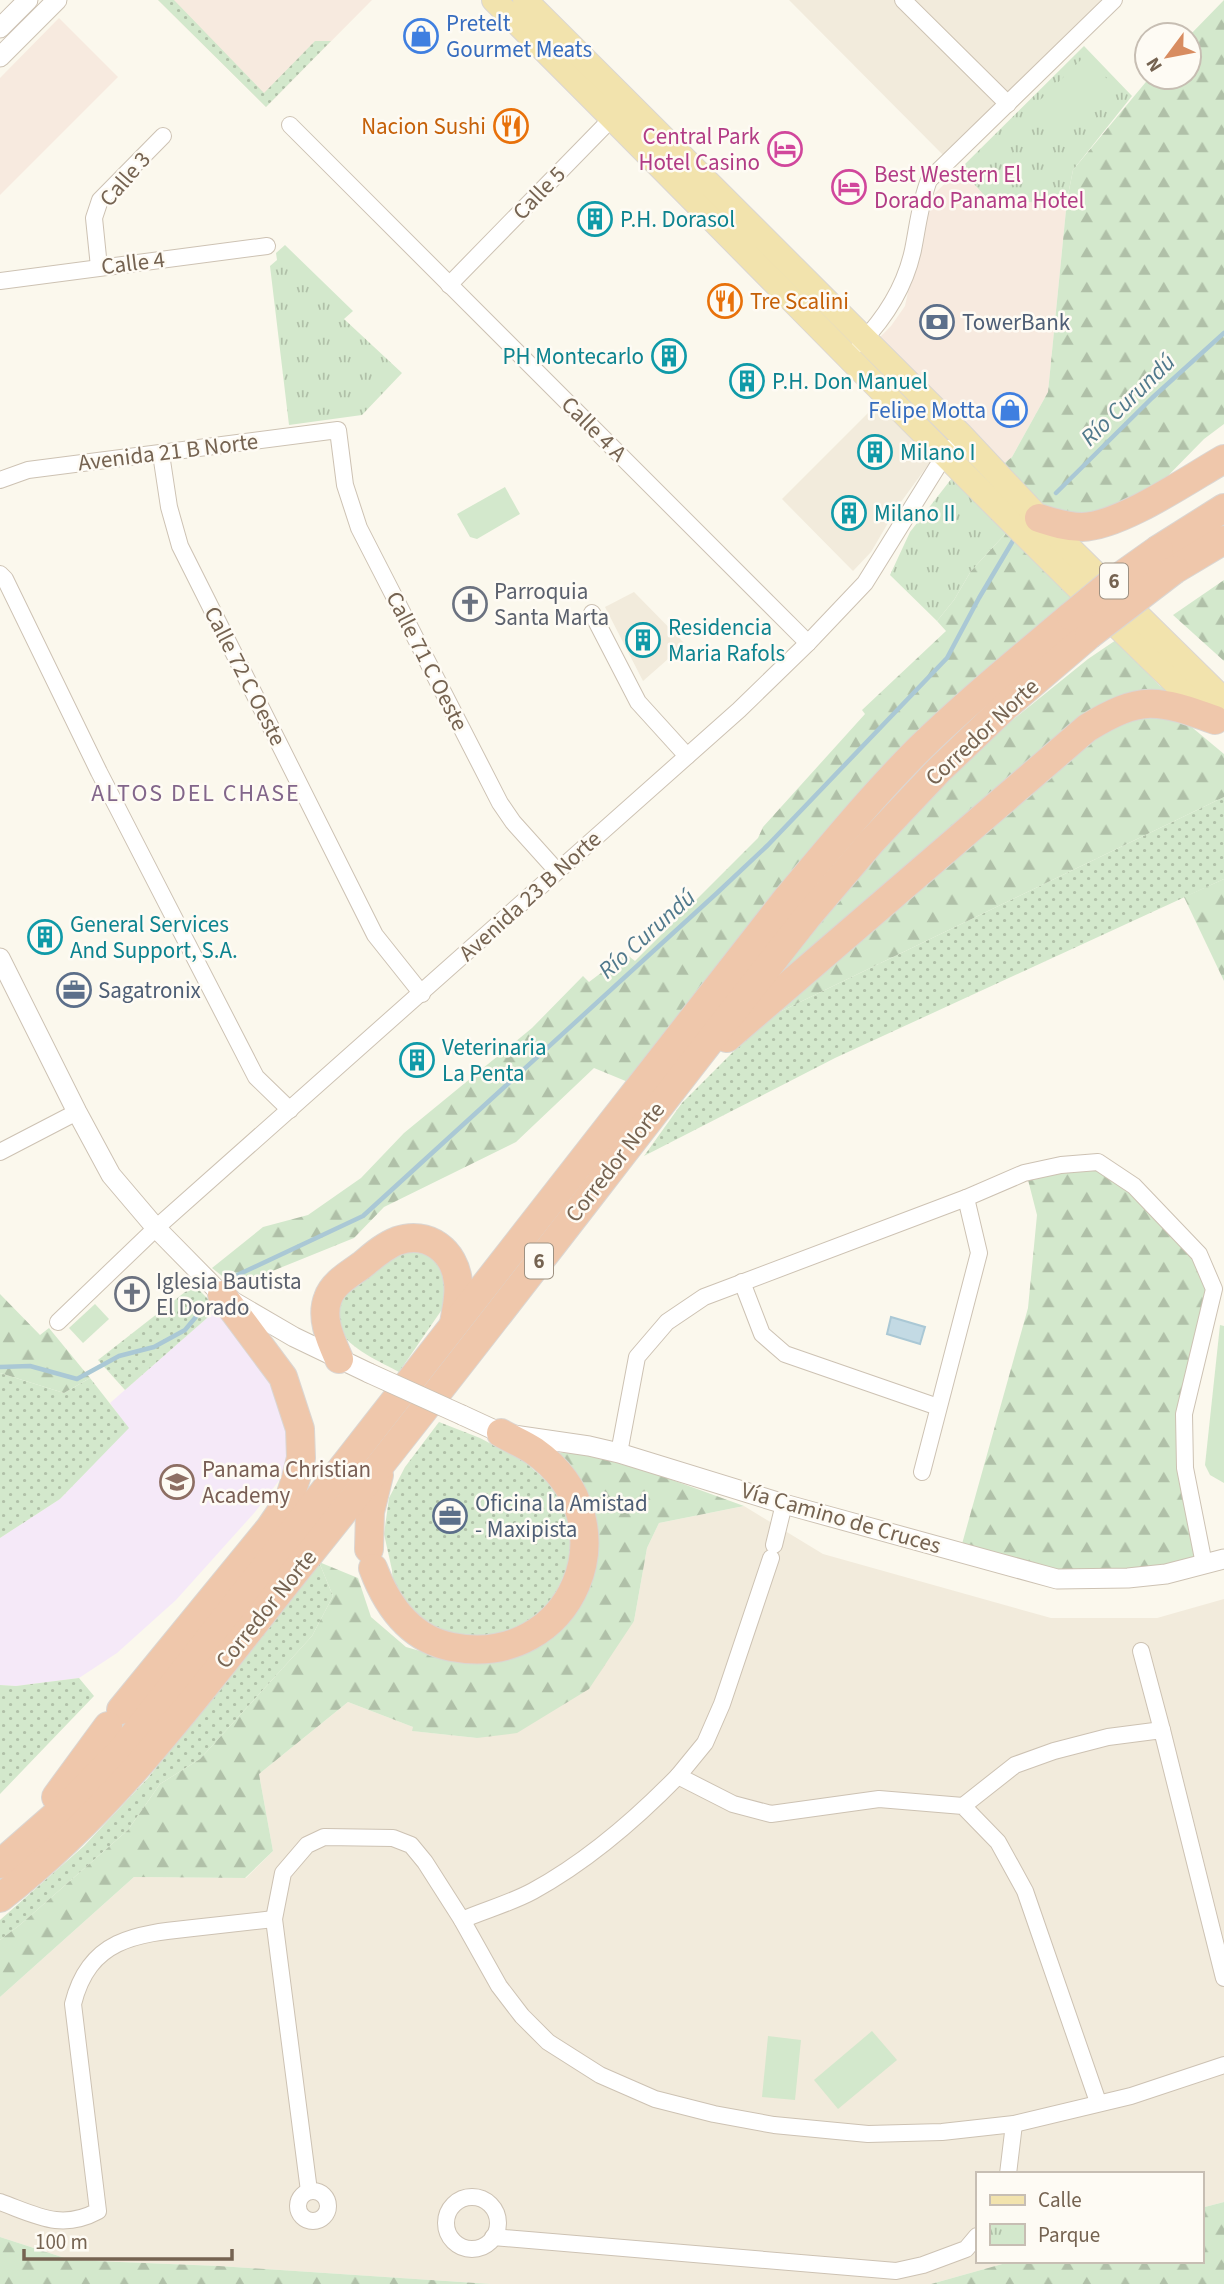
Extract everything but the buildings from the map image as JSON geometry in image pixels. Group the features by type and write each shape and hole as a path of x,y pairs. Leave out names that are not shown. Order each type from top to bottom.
{"highway":[{"path":"1040,519 1085,527 1106,522 1138,508 1224,459"},
{"name":"Corredor Norte","path":"1167,559 1224,508"},
{"name":"Corredor Norte","path":"0,1898 87,1821 123,1783 383,1463 677,1081 807,917 871,842 1007,705 1080,625 1111,583 1167,559 1224,540"},
{"name":"Corredor Norte","path":"0,1864 73,1800 131,1739 785,901 850,825 919,750 989,685 1080,625"},
{"path":"677,1081 1087,728 1123,708 1146,702 1221,716"},
{"path":"340,1359 327,1323 327,1299 338,1283 386,1246 398,1241 410,1238 425,1239 439,1245 450,1256 458,1282 453,1325"},
{"path":"27,1842 62,1788 115,1718 270,1528 289,1500 301,1458 300,1429 283,1377 222,1295"},
{"path":"383,1463 370,1512 371,1558 390,1605 405,1622 422,1635 441,1644 463,1649 489,1650 512,1645 532,1635 566,1604 578,1580 585,1554 584,1525 576,1500 566,1483 548,1463 533,1450 501,1433"}],"main road":[{"path":"494,0 621,109"},
{"path":"525,0 621,109 1221,716"},
{"path":"952,444 1040,519 1072,565"}],"street":[{"path":"0,28 29,0"},
{"path":"0,57 57,0"},
{"path":"903,0 1008,104"},
{"path":"857,348 888,311 901,287 912,252 920,202 929,180 1114,0"},
{"name":"Calle 5","path":"449,285 621,109"},
{"name":"Calle 4 A","path":"290,125 808,643"},
{"name":"Calle 3","path":"99,267 94,218 100,200 163,136"},
{"name":"Calle 4","path":"0,281 267,246"},
{"name":"Avenida 21 B Norte","path":"0,480 28,470 338,430"},
{"name":"Calle 71 C Oeste","path":"338,430 345,485 359,528 500,803 557,872"},
{"name":"Avenida 23 B Norte","path":"58,1322 156,1228 739,710 808,643 865,583 952,444"},
{"name":"Calle 72 C Oeste","path":"161,454 169,508 180,546 375,935 422,994"},
{"path":"0,574 5,579 99,772 256,1077 290,1110"},
{"path":"592,613 638,702 687,756"},
{"name":"Vía Camino de Cruces","path":"0,958 111,1175 156,1228 222,1295 294,1337 501,1433 618,1453 784,1504 1057,1579 1128,1578 1166,1574 1224,1559"},
{"path":"0,1152 77,1112"},
{"path":"618,1453 636,1357 667,1322 704,1297 967,1198 1024,1173 1061,1165 1098,1162 1134,1186 1199,1254 1214,1289 1184,1414 1185,1468 1204,1564"},
{"path":"922,1472 979,1253 967,1198"},
{"path":"742,1282 762,1334 785,1354 938,1406"},
{"path":"462,1920 531,1891 588,1856 641,1814 705,1743 722,1704 773,1552 784,1504"},
{"path":"1141,1650 1224,1978"},
{"path":"963,1806 1015,1765 1054,1751 1108,1737 1162,1730"},
{"path":"678,1776 733,1804 771,1814 879,1799 963,1806 998,1842 1025,1891 1098,2102"},
{"path":"309,2191 274,1919 283,1873 307,1845 324,1837 393,1838 411,1845 462,1920 499,1986 522,2016 548,2042 600,2075 655,2099 714,2114 774,2125 867,2134 942,2132 1014,2124 1131,2096 1224,2065"},
{"path":"0,2202 52,2220 81,2220 98,2211 73,2004 79,1982 99,1956 121,1941 143,1933 274,1919"},
{"path":"1008,2172 1014,2124"},
{"path":"493,2237 896,2271 923,2265 966,2249 976,2237"}],"shaded area":[{"path":"158,0 372,0 266,107"},
{"path":"789,0 1114,0 950,162"},
{"path":"59,18 118,77 0,195 0,78"},
{"path":"960,169 987,197 1046,204 1067,200 1048,392 1012,457 1002,465 879,338 905,306 926,210 933,195"},
{"path":"879,402 933,458 898,506 871,552 853,571 782,499"},
{"path":"634,592 685,644 643,681 605,607"},
{"name":"Panama Christian Academy","path":"215,1311 260,1364 289,1426 291,1465 255,1512 176,1600 117,1653 79,1678 16,1686 0,1685 0,1538 60,1499 128,1428 110,1403"},
{"path":"744,1506 823,1554 1051,1618 1157,1618 1224,1599 1224,2202 1203,2207 1203,2172 976,2172 976,2263 1006,2263 931,2284 491,2284 219,2266 71,2260 0,2237 0,1997 134,1877 246,1878 273,1851 259,1774 348,1702 413,1727 413,1731 477,1738 634,1621 647,1548 659,1523"}],"green space":[{"path":"158,0 174,0 264,93 315,41 331,41 266,107"},
{"path":"1224,0 1224,424 1204,439 1155,489 1114,513 1049,514 1002,465 1012,457 1048,392 1067,200 1073,170 1138,91 1203,91 1203,22"},
{"path":"1084,46 1132,96 1073,170 1067,200 1046,204 986,197 960,169"},
{"path":"1085,56 1113,85 1065,132 1037,103"},
{"path":"285,245 353,311 344,319 402,373 362,415 289,425 270,266 277,260 276,253"},
{"path":"952,478 1006,533 971,571 954,600 937,621 890,575 910,532"},
{"path":"505,487 520,514 477,539 470,537 457,514"},
{"path":"1006,533 1072,599 948,707 834,825 728,951 628,1082 594,1068 516,1142 384,1207 354,1238 265,1274 231,1283 212,1268 263,1227 308,1215 361,1178 404,1133 532,1028 583,976 589,982 626,954 635,961 758,838 763,827 865,714 862,710 946,631 937,621 954,600 971,571"},
{"path":"1224,580 1224,661 1173,615"},
{"path":"1116,640 1160,686 1185,700 1119,699 759,997 884,842 989,739 1088,659"},
{"path":"1155,714 1188,724 1224,754 1224,797 767,1018 1103,728"},
{"path":"1224,797 1224,879 835,1058 644,1156 682,1103 767,1018"},
{"path":"1224,879 1224,981 1184,897"},
{"path":"1097,1166 1131,1188 1196,1256 1210,1288 1180,1413 1200,1561 1164,1569 1058,1572 962,1544 1028,1308 1037,1215 1027,1176"},
{"path":"428,1250 449,1275 443,1308 399,1372 366,1354 344,1336 339,1326 337,1301 387,1255"},
{"path":"194,1285 210,1301 215,1311 125,1390 98,1360"},
{"path":"0,1294 40,1335 49,1328 90,1378 64,1393 0,1373"},
{"path":"95,1304 109,1319 83,1343 69,1328"},
{"path":"1220,1325 1224,1326 1224,1483 1210,1475 1205,1465"},
{"path":"0,1373 64,1393 90,1378 129,1428 60,1499 0,1538"},
{"path":"439,1422 480,1438 525,1462 559,1492 572,1529 570,1562 551,1603 510,1634 470,1640 421,1622 393,1587 384,1534 389,1498 405,1467"},
{"path":"542,1452 585,1454 653,1473 744,1506 659,1523 647,1548 634,1621 589,1689 517,1733 477,1738 412,1731 413,1727 348,1702 259,1774 273,1851 245,1878 134,1877 0,1997 0,1940 128,1830 160,1784 200,1759 312,1636 333,1596 319,1562 358,1578 371,1617 406,1647 448,1659 555,1621 589,1532"},
{"path":"319,1562 333,1596 312,1636 200,1759 160,1784 128,1830 0,1940 0,1920 84,1846 148,1778"},
{"path":"79,1678 94,1696 0,1794 0,1685 16,1686"},
{"path":"872,2031 897,2060 838,2109 814,2080"},
{"path":"768,2036 801,2040 795,2100 762,2097"},
{"path":"1224,2202 1224,2284 931,2284 1006,2263 1203,2263 1203,2207"},
{"path":"0,2237 71,2260 219,2266 491,2284 0,2284"}],"water":[{"path":"891,1317 925,1327 920,1344 887,1334"}],"waterway":[{"name":"Río Curundú","path":"1056,493 1152,398 1224,333"},
{"name":"Río Curundú","path":"231,1278 363,1216 768,845 947,658 1014,539"},
{"name":"Río Curundú","path":"0,1367 30,1366 77,1379 119,1356 154,1347 185,1330 200,1312"}],"place":[{"name":"Pretelt Gourmet Meats","path":"421,36"},
{"name":"Nacion Sushi","path":"511,126"},
{"name":"Central Park Hotel Casino","path":"785,149"},
{"name":"Best Western El Dorado Panama Hotel","path":"849,187"},
{"name":"P.H. Dorasol","path":"595,219"},
{"name":"Tre Scalini","path":"725,301"},
{"name":"TowerBank","path":"937,322"},
{"name":"PH Montecarlo","path":"669,356"},
{"name":"P.H. Don Manuel","path":"747,381"},
{"name":"Felipe Motta","path":"1010,410"},
{"name":"Milano I","path":"875,452"},
{"name":"Milano II","path":"849,513"},
{"name":"Parroquia Santa Marta","path":"470,604"},
{"name":"Residencia Maria Rafols","path":"643,640"},
{"name":"General Services And Support, S.A.","path":"45,937"},
{"name":"Sagatronix","path":"74,990"},
{"name":"Veterinaria La Penta","path":"417,1060"},
{"name":"Iglesia Bautista El Dorado","path":"132,1294"},
{"name":"Panama Christian Academy","path":"177,1482"},
{"name":"Oficina la Amistad - Maxipista","path":"450,1516"}],"district":[{"name":"ALTOS DEL CHASE","path":"196,793"}]}
